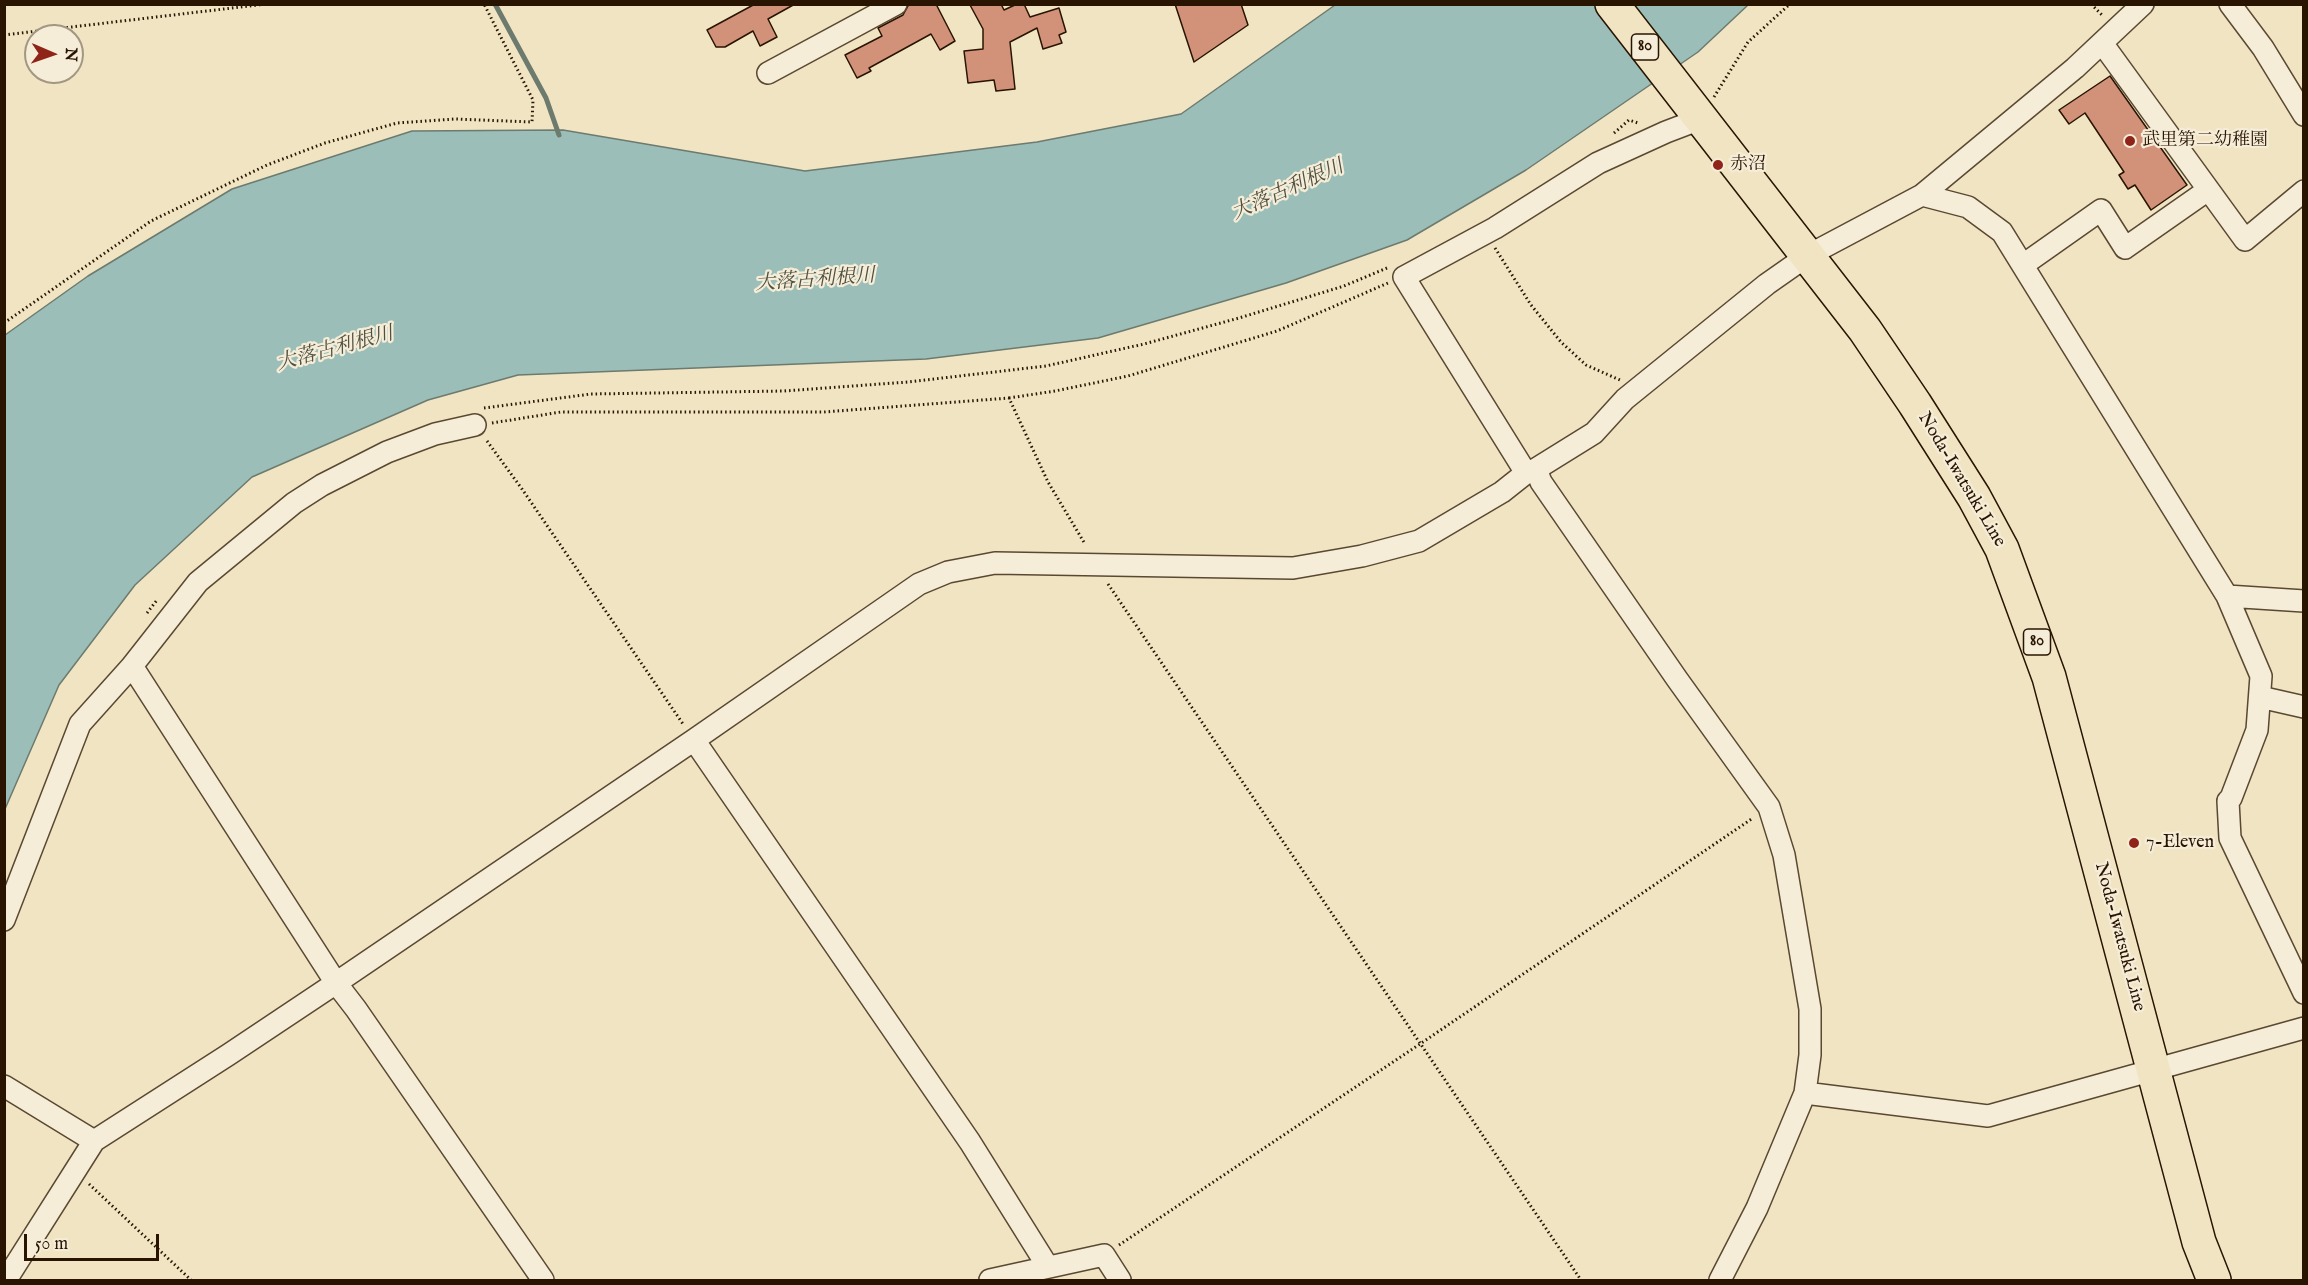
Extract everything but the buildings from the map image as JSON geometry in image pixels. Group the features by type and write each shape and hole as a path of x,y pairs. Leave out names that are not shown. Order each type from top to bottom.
{"main road":[{"name":"Noda-Iwatsuki Line","path":"1612,4 1865,330 1974,497 2002,549 2049,677 2199,1242 2214,1281"}],"street":[{"path":"768,73 896,4"},
{"path":"6,1281 94,1141 336,983 694,740 918,584 948,572 995,563 1293,568 1362,556 1419,542 1594,433 1625,399 1767,284 1807,256 1922,195 2075,68 2143,4"},
{"path":"2230,4 2263,48 2304,115"},
{"path":"2102,43 2245,240 2304,190"},
{"path":"1698,115 1687,124 1598,163 1487,233 1400,270 1531,471 1541,482 1677,679 1769,807 1784,855 1810,1009 1810,1055 1804,1093 1757,1208 1720,1281"},
{"path":"2023,265 2101,210 2125,248 2208,190"},
{"path":"1922,195 1968,207 2002,232 2227,596 2261,676 2257,730 2228,801 2230,838 2304,993"},
{"path":"4,920 80,724 132,666 198,582 294,503 322,485 387,452 435,434 475,425"},
{"path":"2227,596 2304,601"},
{"path":"132,666 336,983 543,1281"},
{"path":"2259,697 2304,706"},
{"path":"694,740 970,1142 1048,1267"},
{"path":"1804,1093 1988,1116 2304,1028"},
{"path":"4,1086 94,1141"},
{"path":"990,1281 1104,1255 1120,1281"}],"path":[{"path":"4,35 266,4"},
{"path":"4,323 151,221 276,161 325,143 397,123 455,119 532,122 533,100 484,4"},
{"path":"1698,115 1714,99 1748,42 1790,4"},
{"path":"1611,135 1629,120 1666,132"},
{"path":"1487,233 1503,263 1531,305 1561,342 1586,364 1612,377 1642,386"},
{"path":"694,740 522,489 475,425 561,412 824,412 1009,398 1054,391 1128,375 1277,331 1400,270"},
{"path":"530,401 591,394 818,388 908,382 1046,366 1144,344 1400,270"},
{"path":"1009,398 1048,482 1119,601 1581,1281"},
{"path":"1104,1255 1769,807"},
{"path":"75,1170 191,1281"}],"water":[{"name":"大落古利根川","path":"1335,5 1748,5 1698,52 1526,170 1407,240 1286,283 1098,338 926,359 518,375 428,400 252,477 135,585 59,685 5,809 5,335 88,276 232,189 412,131 563,130 805,171 1037,142 1181,114"}],"waterway":[{"path":"495,4 546,98 559,135"}],"place":[{"name":"武里第二幼稚園","path":"2130,141"},
{"name":"赤沼","path":"1718,165"},
{"name":"7-Eleven","path":"2134,843"}]}
